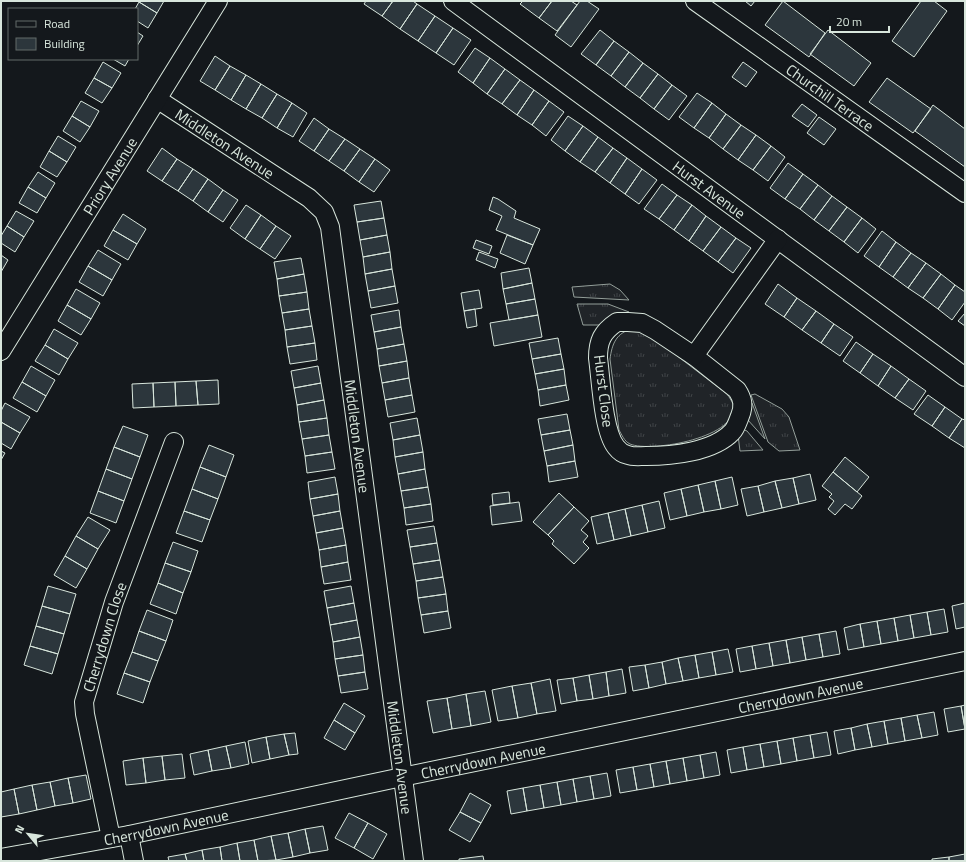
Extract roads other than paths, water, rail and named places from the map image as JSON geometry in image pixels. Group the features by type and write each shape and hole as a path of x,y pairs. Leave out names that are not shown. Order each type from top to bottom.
{"street":[{"name":"Priory Avenue","path":"1,351 218,1"},
{"name":"Hurst Avenue","path":"453,1 965,377"},
{"name":"Churchill Terrace","path":"696,1 965,193"},
{"name":"Middleton Avenue","path":"157,99 309,198 324,212 330,227 414,861"},
{"path":"694,356 778,239"},
{"name":"Hurst Close","path":"617,322 642,324 655,330 694,356 737,390 742,397 742,410 738,422 732,432 720,441 709,446 667,456 629,456 621,452 615,446 608,432 598,358 598,347 607,329 617,322"},
{"name":"Cherrydown Close","path":"134,861 120,837 85,714 84,702 114,602 174,442"},
{"name":"Cherrydown Avenue","path":"1,858 120,837 402,777 965,661"}]}
